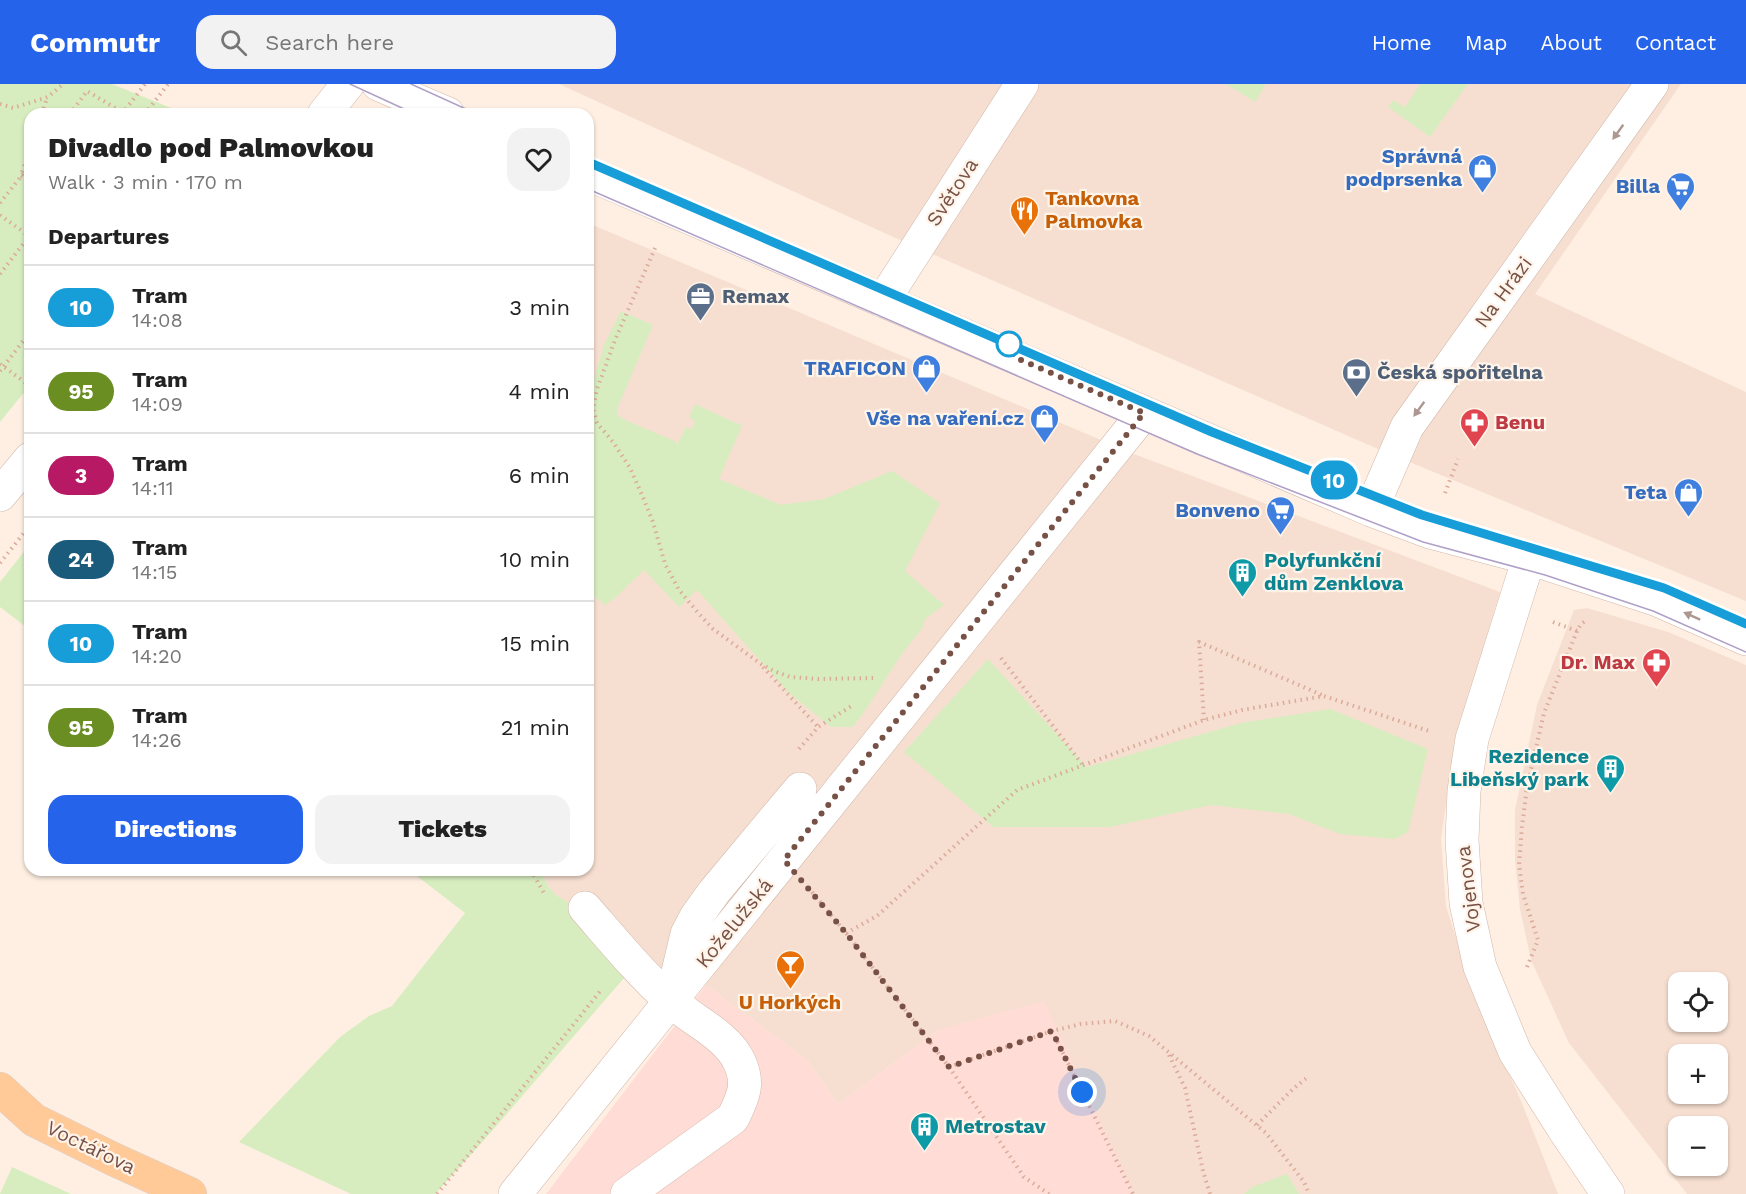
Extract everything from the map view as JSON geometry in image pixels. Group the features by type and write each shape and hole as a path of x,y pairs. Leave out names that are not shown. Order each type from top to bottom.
{"main road":[{"name":"Voctářova","path":"0,1089 34,1120 112,1159 190,1194"}],"street":[{"path":"329,108 348,84"},
{"path":"378,84 434,108"},
{"name":"Světova","path":"883,301 1022,84"},
{"name":"Na Hrázi","path":"1371,510 1407,427 1652,84"},
{"path":"594,177 1371,510 1430,532 1529,558 1655,599 1746,639"},
{"name":"Koželužská","path":"515,1194 1144,413"},
{"path":"0,495 24,466"},
{"name":"Vojenova","path":"1529,558 1473,739 1464,791 1462,840 1466,903 1480,967 1515,1052 1608,1194"},
{"path":"670,1001 687,934 696,917 800,789"},
{"path":"585,908 670,1001 721,1039 739,1059 746,1082 733,1118 627,1194"}],"path":[{"path":"0,104 13,108 48,97 63,84"},
{"path":"127,108 145,84"},
{"path":"150,108 168,84"},
{"path":"75,108 87,92 113,108"},
{"path":"44,108 48,97"},
{"path":"21,176 24,167"},
{"path":"0,203 24,172"},
{"path":"0,215 24,232"},
{"path":"594,404 597,389 615,340 659,239"},
{"path":"0,274 24,243"},
{"path":"24,339 1,367 24,382"},
{"path":"594,412 597,423 630,468 653,522 665,564 679,590 714,629 761,664 818,727"},
{"path":"0,563 24,533"},
{"path":"975,624 1082,764"},
{"path":"1524,972 1538,940 1523,894 1519,864 1527,787 1544,713 1577,631"},
{"path":"1204,720 1199,642 1324,696 1436,733"},
{"path":"761,664 790,677 818,679 899,677 925,685"},
{"path":"846,933 877,916 1017,790 1204,720 1242,710 1324,696"},
{"path":"784,860 846,933 949,1067 1024,1178 1049,1194"},
{"path":"437,1194 602,988"},
{"path":"949,1067 1052,1031 1081,1024 1115,1021 1149,1036 1266,1133 1297,1173 1309,1194"},
{"path":"1052,1031 1132,1194"},
{"path":"1167,1052 1185,1088 1210,1194"},
{"path":"1257,1125 1308,1077"}],"shaded area":[{"path":"559,84 1681,84 1535,294 1746,392 1746,601 1378,449 891,236"},
{"path":"594,226 1134,454 1500,592 1455,740 1441,839 1446,906 1474,996 1519,1096 1558,1194 1134,1194 940,1029 838,1104 807,1060 706,985 632,969 574,906 556,895 543,876 594,876"},
{"path":"1587,608 1668,632 1746,665 1746,1194 1687,1194 1673,1176 1728,1176 1728,1116 1668,1116 1668,1170 1569,1043 1531,960 1520,909 1515,860 1515,810 1537,705 1574,610"},
{"path":"706,985 807,1060 838,1104 940,1029 1044,1001 1134,1194 546,1194"}],"green space":[{"path":"0,84 112,84 171,108 24,108 24,392 0,422"},
{"path":"1226,84 1266,84 1255,102"},
{"path":"1420,84 1468,84 1430,137 1388,107 1393,100 1405,107"},
{"path":"621,311 653,325 617,409 618,415 623,419 677,442 677,445 686,427 692,429 695,421 689,418 695,404 740,425 744,421 719,479 781,505 824,499 892,471 940,503 905,571 944,605 925,619 922,629 903,652 853,727 831,727 788,692 697,590 679,607 644,570 605,605 594,596 594,379 604,345"},
{"path":"24,552 24,625 0,607 0,582"},
{"path":"988,659 1087,767 1241,723 1330,709 1428,749 1408,832 1395,839 1340,834 1289,814 1211,805 1110,827 993,827 904,752"},
{"path":"417,876 543,876 556,895 574,906 632,969 435,1194 351,1194 239,1142 340,1037 369,1016 392,1006 465,913"},
{"path":"12,1167 71,1194 0,1194"},
{"path":"1287,1174 1299,1194 1244,1194 1252,1187"}],"tram line":[{"path":"350,84 402,108"},
{"path":"411,84 464,108"},
{"path":"594,165 1212,432 1422,515 1664,588 1746,624"},
{"name":"10","path":"594,165 1212,432 1422,515 1664,588 1746,624"},
{"path":"594,192 1197,454 1423,542 1545,575 1653,611 1746,652"}],"place":[{"name":"Správná podprsenka","path":"1483,194"},
{"name":"Billa","path":"1681,212"},
{"name":"Tankovna Palmovka","path":"1024,236"},
{"name":"Remax","path":"701,322"},
{"name":"TRAFICON","path":"927,394"},
{"name":"Česká spořitelna","path":"1356,398"},
{"name":"Vše na vaření.cz","path":"1045,444"},
{"name":"Benu","path":"1474,448"},
{"name":"Teta","path":"1688,518"},
{"name":"Bonveno","path":"1281,536"},
{"name":"Polyfunkční dům Zenklova","path":"1243,598"},
{"name":"Dr. Max","path":"1656,688"},
{"name":"Rezidence Libeňský park","path":"1610,794"},
{"name":"U Horkých","path":"790,990"},
{"name":"Metrostav","path":"924,1152"}],"route":[{"path":"1009,344 1014,357 1144,413 784,860 846,933 949,1067 1052,1031 1082,1092"}]}
